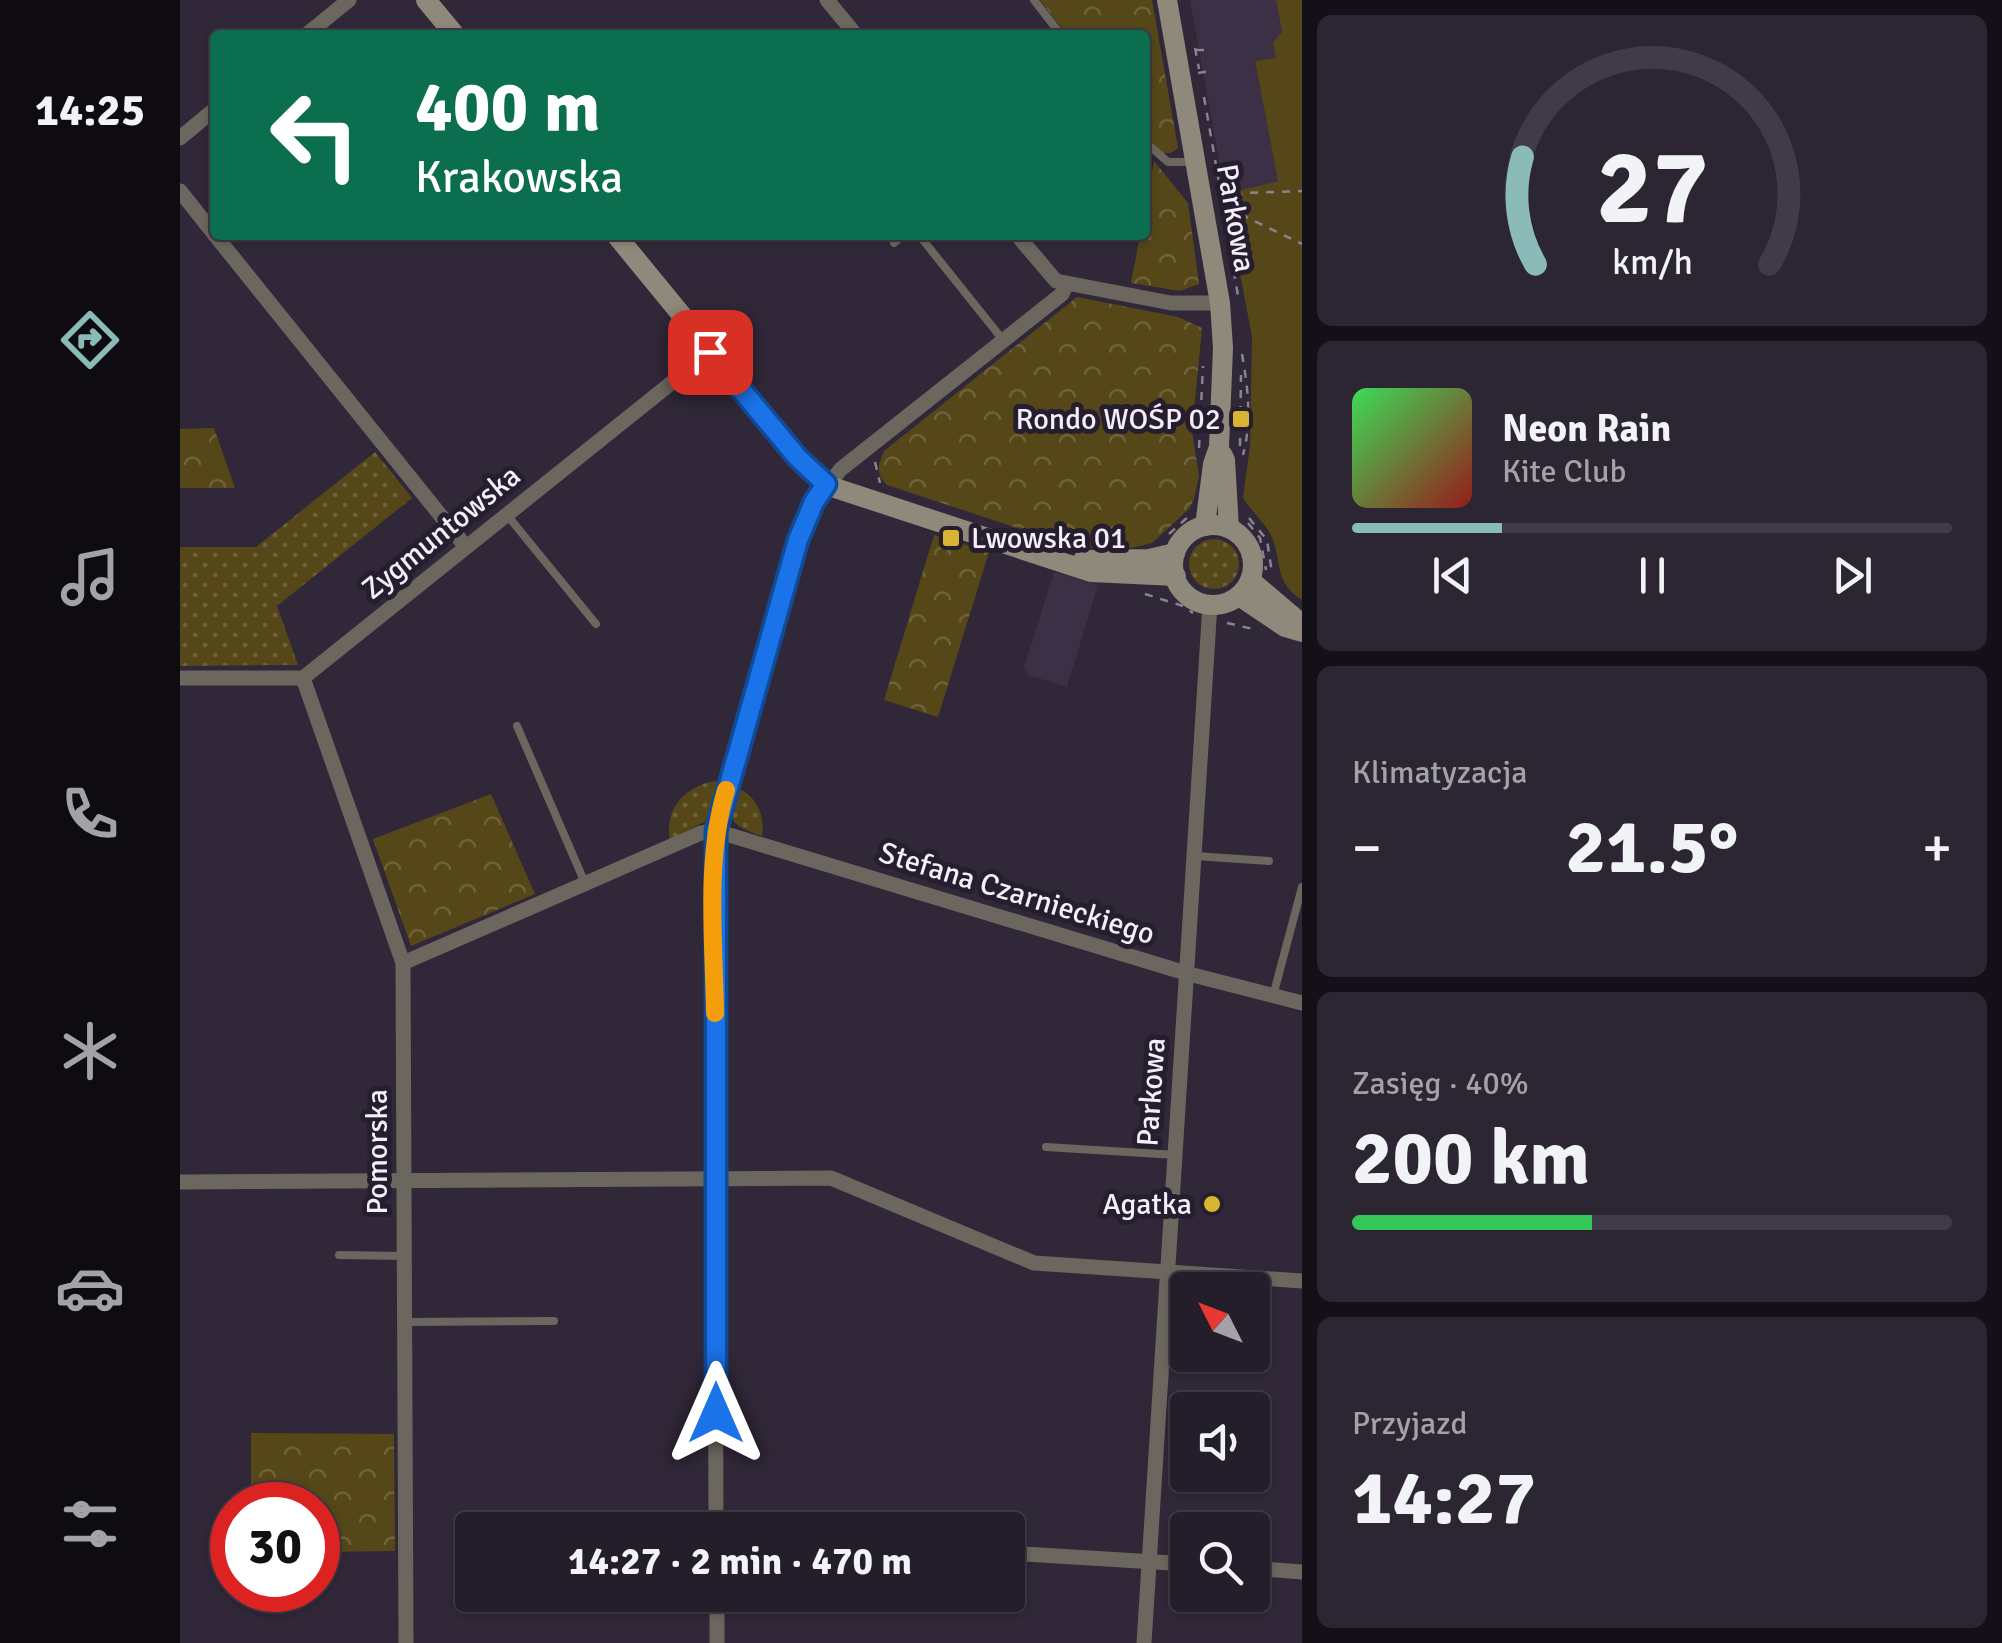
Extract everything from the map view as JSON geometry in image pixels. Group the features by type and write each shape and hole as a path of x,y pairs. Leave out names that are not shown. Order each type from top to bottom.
{"street":[{"path":"312,30 349,0"},
{"path":"426,0 451,30"},
{"path":"827,0 852,30"},
{"name":"Parkowa","path":"1167,0 1220,303 1223,348 1219,448 1199,519"},
{"path":"180,138 210,113"},
{"path":"180,191 210,229"},
{"path":"219,240 466,547"},
{"path":"620,240 798,458 826,484 1091,572 1176,576"},
{"path":"1021,240 1052,279 1067,284 1172,302 1220,303"},
{"path":"716,1512 716,831 798,540 826,484 1062,294 1067,284"},
{"name":"Zygmuntowska","path":"303,678 710,352"},
{"name":"Parkowa","path":"1219,448 1225,460 1229,528"},
{"path":"1062,560 1148,560 1190,532 1199,519 1240,535 1252,554 1244,588 1224,604 1193,599 1182,590 1169,548"},
{"path":"1244,588 1302,624"},
{"path":"1244,588 1284,626 1302,632"},
{"name":"Parkowa","path":"1144,1643 1210,604"},
{"path":"180,678 303,678"},
{"name":"Pomorska","path":"303,678 403,963 406,1643"},
{"path":"403,963 701,833 716,831"},
{"name":"Stefana Czarnieckiego","path":"716,831 1189,974 1302,1003"},
{"path":"180,1182 830,1178 1034,1264 1302,1281"},
{"path":"1025,1554 1170,1563"},
{"path":"1270,1569 1302,1572"},
{"path":"717,1612 717,1643"}],"lane":[{"path":"1034,0 1058,30"},
{"path":"1150,146 1168,162 1196,162"},
{"path":"894,244 898,240"},
{"path":"923,240 1003,340"},
{"path":"506,514 596,624"},
{"path":"517,726 586,883"},
{"path":"1196,856 1268,862"},
{"path":"1273,996 1302,888"},
{"path":"1046,1147 1176,1156"},
{"path":"339,1255 405,1256"},
{"path":"406,1322 554,1321"}],"path":[{"path":"1215,205 1246,194 1302,191"},
{"path":"1228,200 1246,217 1302,244"},
{"path":"1200,459 1198,427 1204,360"},
{"path":"872,455 875,474 882,485"},
{"path":"1169,548 1199,519"},
{"path":"1221,628 1233,622 1266,633"}],"shaded area":[{"path":"1190,0 1276,0 1282,32 1276,58 1255,62 1278,181 1225,194"},
{"path":"1054,572 1098,585 1067,687 1028,675 1024,667"}],"green space":[{"path":"1040,0 1152,0 1178,148 1160,153 1150,140 1150,30 1063,30"},
{"path":"1276,0 1302,0 1302,600 1286,585 1273,540 1243,498 1250,446 1252,337 1225,194 1278,181 1255,61 1276,58 1273,43 1282,32"},
{"path":"1154,161 1188,203 1199,284 1180,291 1131,283 1139,240 1150,240"},
{"path":"1077,297 1178,317 1202,328 1192,431 1199,476 1189,509 1152,543 1131,548 1075,547 887,485 879,469 884,451"},
{"path":"214,428 235,488 180,488 180,429"},
{"path":"375,452 412,498 277,606 298,665 180,666 180,547 256,547"},
{"path":"934,535 989,552 938,717 884,700"},
{"path":"1214,539 1231,547 1239,564 1231,581 1214,589 1197,581 1189,564 1197,547"},
{"path":"720,783 708,820 670,840 670,818 679,801 694,788"},
{"path":"734,787 757,806 762,836 733,820 730,807"},
{"path":"491,794 535,894 411,946 373,839"},
{"path":"251,1433 394,1434 395,1551 340,1552 340,1482 251,1482"}],"slow traffic":[{"path":"715,1013 714,865 716,831 726,790"}],"place":[{"name":"Rondo WOŚP 02","path":"1241,419"},
{"name":"Lwowska 01","path":"951,538"},
{"name":"Agatka","path":"1212,1204"}],"route":[{"path":"710,352 798,458 826,484 798,540 716,831 716,1413"}]}
